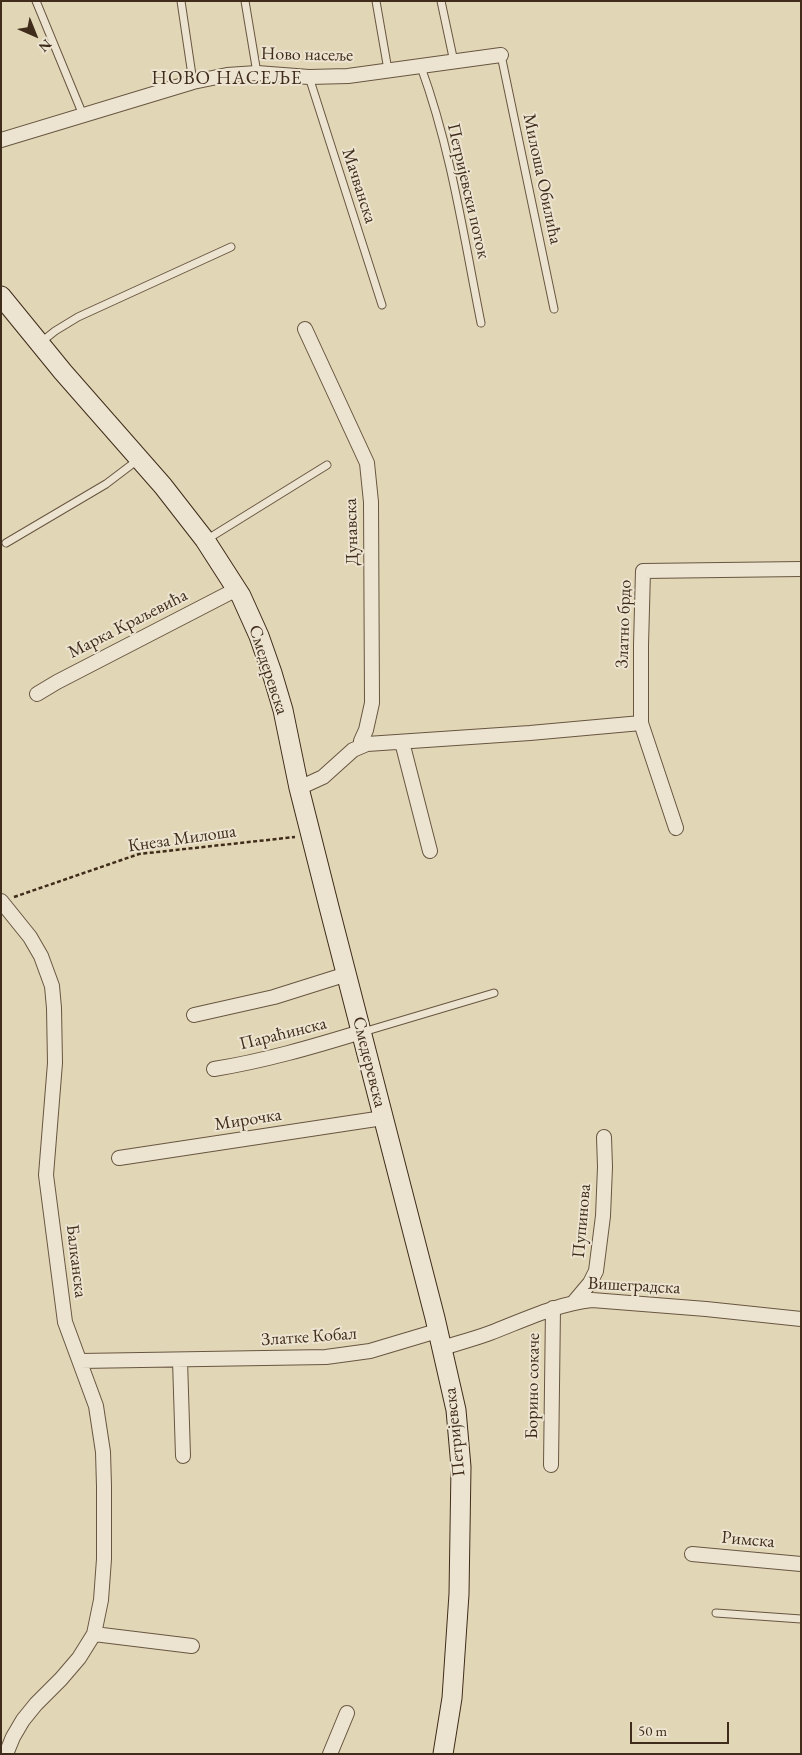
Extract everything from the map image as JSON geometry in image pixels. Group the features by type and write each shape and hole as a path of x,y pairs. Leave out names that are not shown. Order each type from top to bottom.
{"main road":[{"name":"Смедеревска","path":"1,296 39,344 139,459 205,540 236,589 259,636 283,710 299,788 383,1118"},
{"name":"Петријевска","path":"383,1118 456,1410 461,1467 459,1594 452,1698 443,1754"}],"street":[{"name":"Ново насеље","path":"1,140 193,82 227,75 257,73 309,77 348,76 501,54"},
{"name":"Дунавска","path":"306,329 367,463 371,502 372,703 361,746"},
{"name":"Златно брдо","path":"676,828 641,722 643,571 801,569"},
{"name":"Марка Краљевића","path":"37,694 56,682 236,589"},
{"path":"299,788 323,777 353,750 361,746 383,742 540,732 641,722"},
{"path":"402,742 430,851"},
{"name":"Балканска","path":"6,900 41,956 52,986 55,1063 46,1175 65,1322 96,1406 102,1452 104,1558 101,1600 94,1634 79,1658 61,1680 36,1704 23,1720 6,1754"},
{"path":"194,1015 274,997 346,974"},
{"name":"Параћинска","path":"214,1069 257,1062 298,1052 361,1032"},
{"name":"Мирочка","path":"119,1158 383,1118"},
{"name":"Пупинова","path":"574,1302 590,1283 596,1271 603,1216 604,1137"},
{"name":"Вишеградска","path":"440,1340 488,1334 553,1308 574,1302 592,1300 801,1319"},
{"name":"Борино сокаче","path":"551,1465 553,1308"},
{"name":"Златке Кобал","path":"80,1361 339,1356 440,1340"},
{"path":"180,1360 183,1456"},
{"name":"Римска","path":"692,1554 801,1564"},
{"path":"94,1634 192,1646"},
{"path":"330,1754 347,1713"}],"lane":[{"path":"36,1 83,114"},
{"path":"181,1 193,82"},
{"path":"245,1 257,73"},
{"path":"376,1 388,70"},
{"path":"442,1 454,62"},
{"name":"Милоша Обилића","path":"501,54 554,310"},
{"name":"Петријевски поток","path":"421,67 429,88 446,153 481,323"},
{"name":"Мачванска","path":"309,77 382,305"},
{"path":"39,344 55,331 78,317 231,247"},
{"path":"6,543 106,484 139,459"},
{"path":"205,540 327,465"},
{"path":"361,1032 494,993"},
{"path":"716,1613 801,1619"}],"path":[{"name":"Кнеза Милоша","path":"6,900 139,854 312,835"}],"district":[{"name":"НОВО НАСЕЉЕ","path":"227,79"}]}
